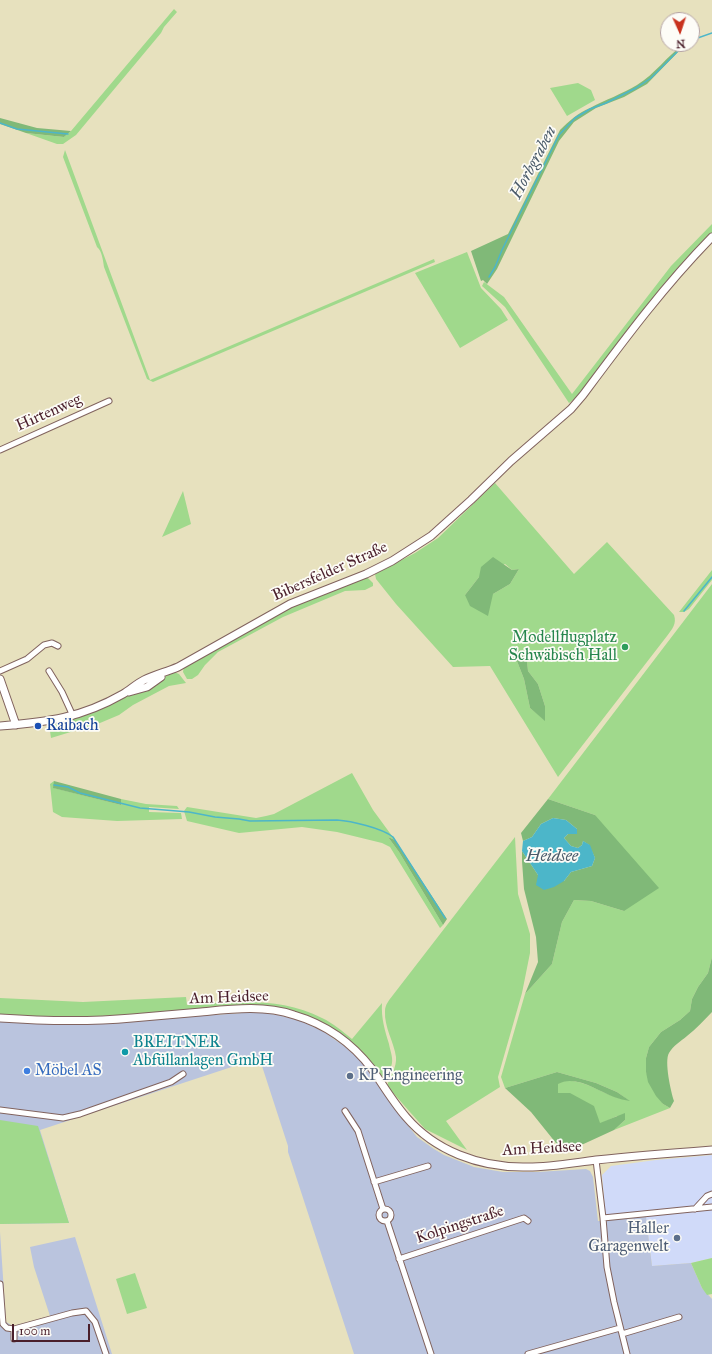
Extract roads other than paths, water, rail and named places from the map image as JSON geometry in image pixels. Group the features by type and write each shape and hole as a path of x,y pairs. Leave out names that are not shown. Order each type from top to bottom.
{"street":[{"name":"Bibersfelder Straße","path":"0,726 52,721 74,716 124,694 147,687 166,673 290,604 366,574 392,561 431,536 528,445 571,409 655,300 689,260 712,237"},
{"name":"Hirtenweg","path":"0,450 109,401"},
{"path":"0,671 27,659 44,645 52,644 58,646"},
{"path":"49,671 74,716"},
{"path":"0,679 16,725"},
{"name":"Am Heidsee","path":"0,1018 81,1021 229,1010 252,1009 284,1012 324,1027 347,1043 364,1060 387,1093 413,1124 432,1140 455,1153 476,1162 490,1165 517,1167 547,1166 596,1160 712,1150"},
{"path":"0,1110 63,1118 83,1113 171,1082 183,1074"},
{"name":"Kolpingstraße","path":"345,1111 358,1131 383,1209"},
{"path":"596,1160 607,1267 627,1354"},
{"path":"374,1182 428,1166"},
{"path":"695,1208 707,1196 712,1194"},
{"path":"603,1218 712,1207"},
{"name":"Kolpingstraße","path":"383,1209 379,1213 380,1218 387,1221"},
{"name":"Kolpingstraße","path":"383,1209 389,1210 391,1213 391,1216 387,1221"},
{"name":"Kolpingstraße","path":"399,1259 524,1218 528,1221"},
{"name":"Kolpingstraße","path":"387,1221 431,1354"},
{"path":"0,1284 3,1324 7,1328 14,1329 72,1313 86,1311 95,1322 106,1354"},
{"path":"622,1334 678,1317"},
{"path":"528,1354 620,1328"},
{"path":"14,1329 14,1339"}],"water":[{"name":"Heidsee","path":"553,818 566,820 577,829 577,834 568,834 564,838 571,846 578,848 582,845 583,841 590,845 595,858 592,866 571,872 564,881 554,887 544,890 536,885 538,875 522,851 523,841 532,837 541,824"}],"waterway":[{"name":"Horbgraben","path":"700,37 712,33"},
{"name":"Horbgraben","path":"489,277 559,135 575,118 590,109 636,88 651,78 677,52"},
{"path":"0,123 17,129 68,134"},
{"path":"684,611 712,577"},
{"path":"54,785 68,787 80,793 140,808 189,812 250,821 337,820 358,823 374,828 393,837 445,918"}],"place":[{"name":"Modellflugplatz Schwäbisch Hall","path":"625,647"},
{"name":"Raibach","path":"38,726"},
{"name":"BREITNER Abfüllanlagen GmbH","path":"125,1052"},
{"name":"Möbel AS","path":"27,1071"},
{"name":"KP Engineering","path":"350,1076"},
{"name":"Haller Garagenwelt","path":"677,1238"}]}
